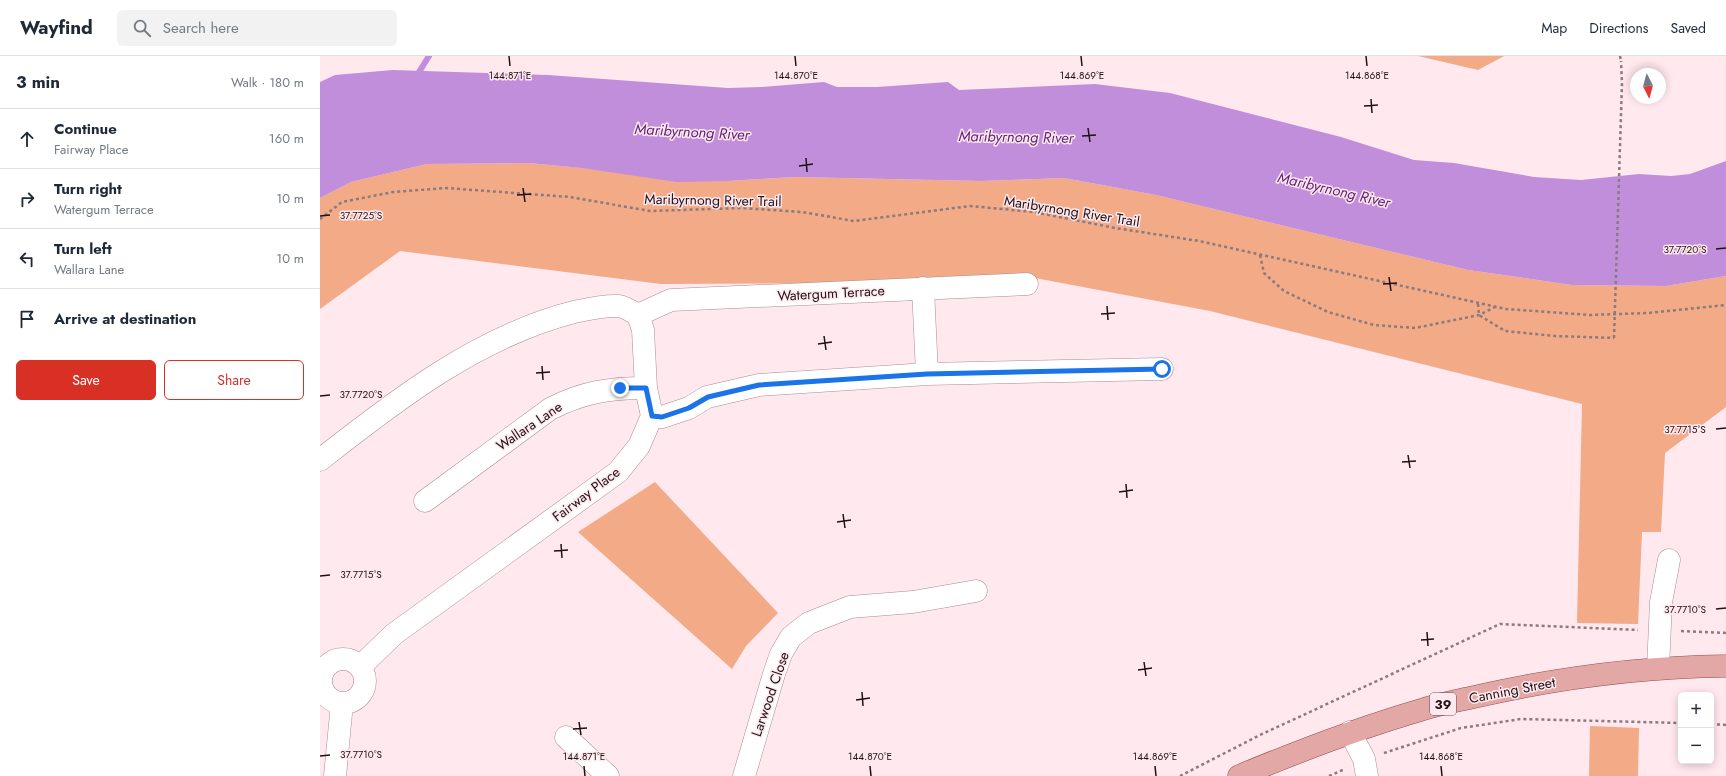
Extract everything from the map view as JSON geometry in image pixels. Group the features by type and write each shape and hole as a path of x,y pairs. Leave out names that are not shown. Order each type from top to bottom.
{"main road":[{"name":"Canning Street","path":"1239,776 1350,732 1422,709 1515,687 1658,668 1726,666"}],"street":[{"name":"Watergum Terrace","path":"638,315 671,300 1027,284"},
{"path":"923,288 927,374"},
{"path":"320,460 418,387 482,348 546,319 592,308 620,306 638,315 643,330 646,388 652,416 662,417 689,408 708,397 759,385 927,374 1162,369"},
{"name":"Wallara Lane","path":"425,501 550,409 570,399 592,392 620,388 646,388"},
{"name":"Fairway Place","path":"360,667 394,634 618,472 639,446 652,416"},
{"path":"1658,668 1661,602 1669,560"},
{"name":"Larwood Close","path":"744,776 774,674 781,654 791,637 809,623 850,607 913,602 976,591"},
{"path":"344,659 350,660 360,667 365,681 361,694 349,702 342,703 328,698 321,687 323,661 331,662 344,659"},
{"path":"335,776 342,703"},
{"path":"1350,732 1366,768"},
{"path":"566,737 608,776"}],"path":[{"path":"1479,315 1505,331 1555,336 1614,338 1622,82 1620,56"},
{"name":"Maribyrnong River Trail","path":"320,219 342,202 393,192 446,188 570,198 650,211 742,208 802,212 854,221 970,206 1034,212 1115,228 1199,241 1496,307 1590,315 1648,313 1726,305"},
{"path":"1260,255 1264,273 1284,291 1328,312 1374,325 1415,328 1479,315 1496,307"},
{"path":"1478,304 1479,315"},
{"path":"1180,776 1260,735 1500,624 1726,633"},
{"path":"1328,776 1366,768 1461,728 1522,719 1678,723"},
{"path":"1714,724 1726,725"}],"shaded area":[{"path":"1418,56 1504,56 1478,70"},
{"path":"528,163 728,181 795,177 981,181 1064,178 1156,195 1468,270 1572,285 1666,286 1726,276 1726,407 1665,453 1661,532 1642,532 1638,624 1577,623 1582,404 1210,311 1030,277 911,283 661,284 400,251 320,309 320,198 351,182 427,164"},
{"path":"655,482 778,613 746,646 732,669 578,532"},
{"path":"1590,726 1639,728 1638,776 1589,776"}],"water":[{"name":"Maribyrnong River","path":"393,70 548,75 728,88 824,82 837,87 877,87 948,82 959,90 1095,84 1170,93 1341,137 1414,160 1454,163 1534,177 1581,180 1639,174 1671,176 1690,174 1726,161 1726,276 1666,286 1572,285 1468,270 1156,195 1064,178 981,181 795,177 677,182 582,168 528,163 427,164 351,182 320,198 320,82 335,75"}],"waterway":[{"path":"416,77 429,56"}],"route":[{"path":"620,388 646,388 652,416 662,417 689,408 708,397 759,385 927,374 1162,369"}]}
